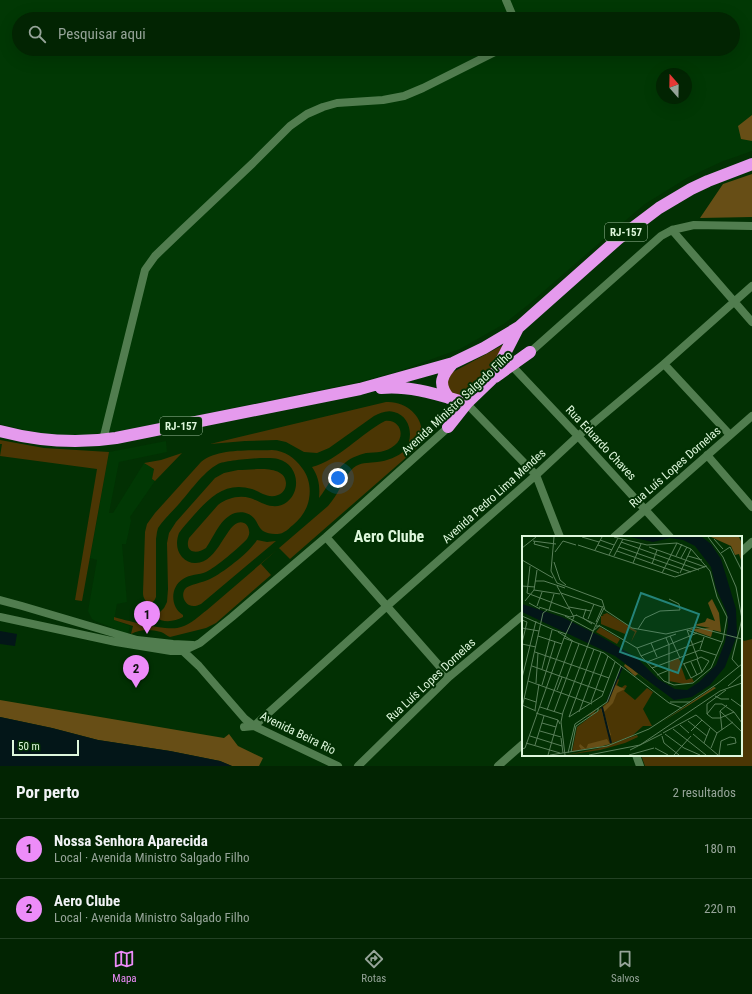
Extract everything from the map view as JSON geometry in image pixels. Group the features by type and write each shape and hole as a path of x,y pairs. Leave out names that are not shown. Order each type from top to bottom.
{"highway":[{"name":"RJ-157","path":"0,431 53,441 79,442 103,440 360,389 453,363 484,348 518,327 618,239 659,208 691,189 752,164"},
{"path":"492,379 518,327"},
{"path":"448,427 492,379 530,352"},
{"path":"449,398 443,390 442,381 447,370 453,363"},
{"path":"360,389 408,389 449,398 469,405"}],"street":[{"path":"506,0 511,12"},
{"path":"103,440 145,270 156,256 290,126 307,114 323,106 337,103 383,100 404,96 486,56"},
{"name":"Avenida Ministro Salgado Filho","path":"469,405 661,236 672,230 694,225 752,226"},
{"path":"672,230 752,322"},
{"name":"Avenida Pedro Lima Mendes","path":"254,726 387,606 536,476 578,436 664,364 752,286"},
{"path":"664,364 730,434"},
{"name":"Rua Eduardo Chaves","path":"513,367 669,536"},
{"path":"469,405 536,476 560,536"},
{"name":"Rua Luís Lopes Dornelas","path":"615,536 752,416"},
{"name":"Avenida Ministro Salgado Filho","path":"0,617 116,642 171,651 183,651 209,637 232,618 448,427"},
{"path":"707,456 752,507"},
{"path":"326,536 449,677"},
{"path":"742,551 752,542"},
{"path":"0,600 132,638 156,642 196,645"},
{"name":"Rua Luís Lopes Dornelas","path":"358,766 449,677 522,616"},
{"name":"Avenida Beira Rio","path":"196,645 196,657 200,666"},
{"name":"Avenida Beira Rio","path":"183,651 200,666 245,719 254,726 338,766"},
{"path":"244,727 254,726"},
{"path":"498,766 522,745"},
{"path":"636,756 640,766"}],"shaded area":[{"path":"0,0 752,0 752,151 721,162 687,178 645,204 504,324 460,349 399,371 359,382 126,430 77,436 59,436 0,424"},
{"path":"752,115 752,141 741,139 738,126"},
{"path":"752,174 752,217 700,218 723,184"},
{"path":"505,344 489,375 471,392 457,396 447,389 448,377 453,372"},
{"path":"386,402 395,402 410,410 420,423 422,431 421,439 417,448 290,559 279,548 328,506 353,468 361,464 388,460 396,457 405,450 408,445 410,434 404,418 400,414 394,412 389,411 381,413 374,416 329,448 317,453 304,452 286,442 277,440 210,444"},
{"path":"385,421 390,421 398,425 400,429 400,437 395,445 392,448 381,452 366,453 348,460 338,470 319,498 318,482 312,467 331,459"},
{"path":"0,440 44,448 109,452 82,601 75,600 97,469 0,456 2,444 0,444"},
{"path":"166,441 167,452 119,462 109,513 113,513 144,463 154,469 152,479 155,481 130,517 131,521 126,544 122,544 127,602 117,604 114,620 130,626 128,634 95,621 92,619 88,611 97,560 90,558 109,452"},
{"path":"272,450 285,453 292,458 299,464 306,475 310,487 310,495 307,507 301,517 285,531 280,534 273,534 263,531 254,518 249,514 241,512 235,513 230,515 221,523 206,548 195,552 192,551 188,546 189,538 218,505 229,499 242,497 250,498 268,505 277,506 287,502 295,491 296,478 294,472 290,466 278,459 248,459 218,464 202,477 158,528 156,539 156,597 150,603 146,601 143,596 145,532 147,524 155,513 201,462 208,458 225,452"},
{"path":"182,453 155,481 152,479 154,469 144,463 161,460"},
{"path":"267,469 280,473 284,477 286,483 285,489 280,494 271,496 252,489 234,487 219,492 200,508 182,528 178,536 177,545 179,551 182,557 187,561 195,563 204,561 211,556 233,526 238,523 244,523 247,525 249,535 239,547 210,570 189,576 179,583 173,597 176,607 183,617 169,621 158,619 155,615 164,608 167,602 167,543 169,533 176,522 215,478 224,473 238,470"},
{"path":"257,540 267,542 276,541 201,604 192,606 186,602 183,594 187,587 207,580 222,572 236,562 254,545"},
{"path":"275,552 261,564 271,575 216,623 206,628 170,637 153,630 142,630 131,634 133,626 114,620 114,617 167,628 185,626 195,620"},
{"path":"0,631 17,634 15,646 0,644"},
{"path":"742,639 744,641 752,639 752,766 645,766 641,756 742,756"},
{"path":"0,700 224,738 229,734 238,746 263,758 259,766 232,766 220,761 170,751 98,740 0,717"},
{"path":"0,717 98,740 170,751 220,761 232,766 0,766"}],"place":[{"name":"Nossa Senhora Aparecida","path":"147,634"},
{"name":"Aero Clube","path":"136,688"}],"district":[{"name":"Aero Clube","path":"389,536"}]}
